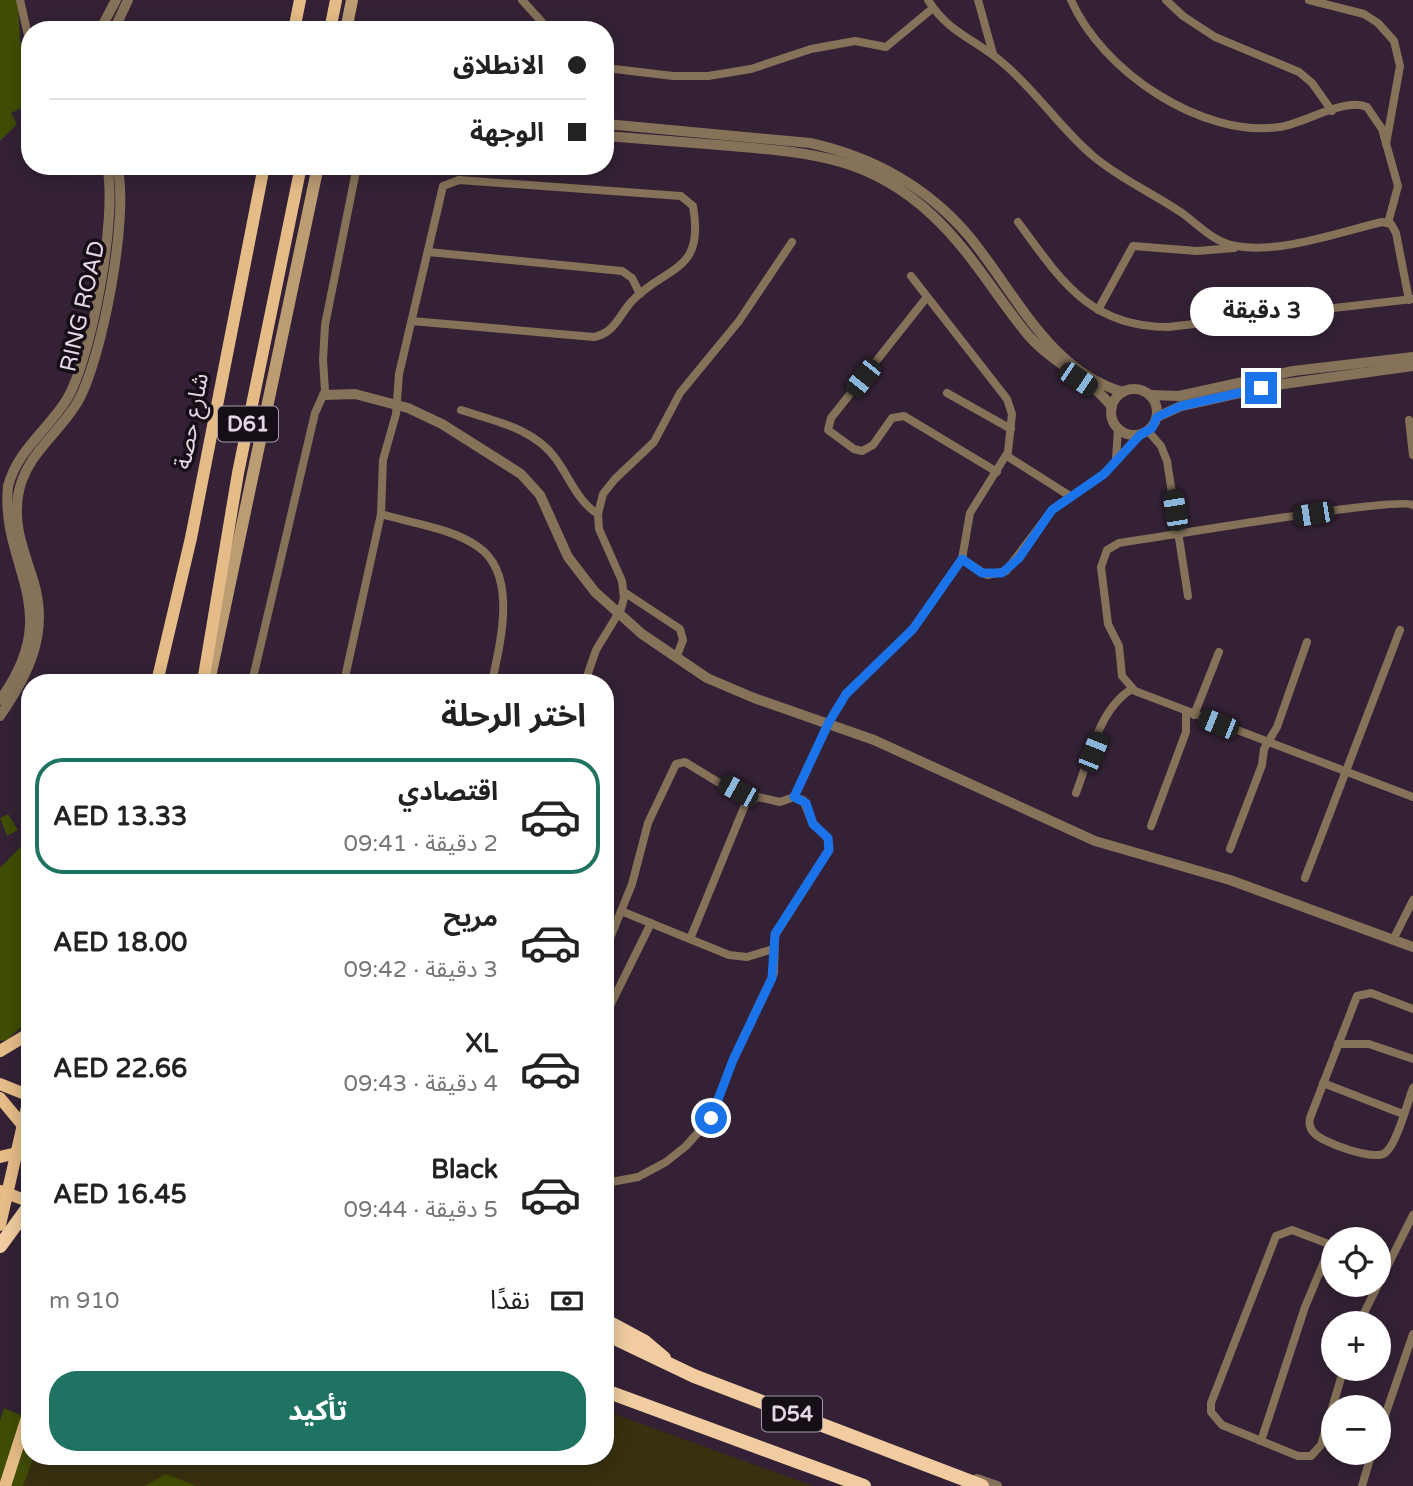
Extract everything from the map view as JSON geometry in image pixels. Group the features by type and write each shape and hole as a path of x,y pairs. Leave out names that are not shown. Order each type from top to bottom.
{"highway":[{"path":"0,1246 21,1217"},
{"path":"614,1326 650,1346 669,1365"},
{"name":"D54","path":"614,1338 669,1365 982,1486"},
{"name":"D54","path":"614,1394 864,1486"}],"main road":[{"path":"296,21 300,0"},
{"path":"332,21 336,0"},
{"name":"شارع حصة","path":"159,674 191,538 261,175"},
{"name":"D61","path":"204,674 238,473 299,175"},
{"path":"211,674 317,175"},
{"path":"0,1051 21,1039"},
{"path":"0,1084 21,1092"},
{"path":"0,1098 21,1123"},
{"path":"0,1225 4,1192 21,1142"},
{"path":"0,1157 21,1153"},
{"path":"4,1192 21,1200"},
{"path":"5,1486 21,1436"}],"street":[{"path":"22,4 28,0"},
{"path":"105,21 116,0"},
{"path":"118,21 128,0"},
{"path":"522,0 541,21"},
{"path":"978,0 993,54"},
{"path":"1071,0 1087,26 1120,64 1149,88 1194,114 1234,126 1259,128 1292,125 1353,104 1367,107 1379,122 1398,190 1388,223"},
{"path":"1166,0 1183,16 1215,37 1299,72 1312,83 1332,111"},
{"path":"1309,0 1364,14 1378,23 1394,41 1400,66 1386,144"},
{"path":"614,69 673,76 708,76 751,69 811,49 855,41 886,47 930,4 950,29 993,54 1104,164 1184,214 1216,239 1242,247"},
{"path":"614,125 810,143 842,151 886,169 924,193 953,219 1033,325 1055,348 1098,381 1123,392 1137,389 1151,395 1179,396 1293,371 1413,357"},
{"path":"614,137 805,152 839,159 878,175 934,216 961,245 1033,340 1055,361 1099,393 1112,407"},
{"name":"RING ROAD","path":"0,700 17,673 28,630 25,595 6,534 8,487 23,452 62,407 81,367 110,225 109,175"},
{"name":"RING ROAD","path":"25,674 33,660 40,620 38,599 18,531 19,491 32,458 77,404 91,370 122,216 118,175"},
{"path":"254,674 314,417 324,395 325,325 355,175"},
{"path":"346,674 381,514 383,460 397,404 399,374 441,192 452,180 684,197 694,209 696,232 692,248 674,272 640,295 610,330 594,337 412,321"},
{"path":"1018,222 1065,284 1098,310 1138,326 1168,327 1411,299 1396,233 1388,223"},
{"path":"1098,310 1133,246 1197,251 1242,247 1304,240 1388,223"},
{"path":"588,674 601,640 618,614 624,592 620,576 603,542 598,514 607,488 654,442 680,393 739,321 792,242"},
{"path":"428,252 622,271 632,278 640,295"},
{"path":"690,939 743,810 749,801 762,797 783,802 794,797 829,722 857,681 913,629 962,559 971,513 1007,456 1012,414 1007,399 911,276"},
{"path":"927,297 831,418 828,430 854,449 867,450 892,418 904,416 997,472"},
{"path":"962,559 982,573 1002,573 1019,558 1046,516 1070,496 1097,480 1157,417 1181,406 1276,384 1413,366"},
{"path":"1115,462 1118,429 1112,417 1112,407 1123,392"},
{"path":"947,393 1011,429"},
{"path":"324,395 355,394 397,404 442,424 528,480 545,503 574,567 618,614 676,658 722,685 874,740 1095,841 1230,880 1413,947"},
{"path":"1151,395 1156,404 1157,417"},
{"path":"461,411 516,428 540,443 555,456 584,502 598,514"},
{"path":"1409,420 1413,455"},
{"path":"1118,429 1129,435 1144,433"},
{"path":"1144,433 1165,453 1188,596"},
{"path":"1007,456 1070,496"},
{"path":"1413,505 1406,502 1340,509 1119,543 1107,550 1102,558 1108,624 1119,646 1122,676 1132,689 1266,744 1413,797"},
{"path":"381,514 471,543 489,557 500,582 503,603 493,674"},
{"path":"624,592 680,629 683,640 676,658"},
{"path":"1305,878 1400,630"},
{"path":"1230,849 1262,765 1266,744 1277,727 1307,642"},
{"path":"1152,826 1186,732 1190,713 1219,652"},
{"name":"RING ROAD","path":"0,716 21,680"},
{"path":"1076,793 1112,705 1132,689"},
{"path":"614,928 636,871 648,822 678,763 685,762 749,801"},
{"path":"614,1182 629,1180 656,1168 686,1146 711,1118 733,1060 772,978 775,963 773,949 778,930 830,847 828,838 811,820 806,803 794,797"},
{"path":"1393,940 1413,900"},
{"path":"621,911 740,957 773,949"},
{"path":"614,998 651,923"},
{"path":"1413,1009 1371,993 1359,994 1322,1083 1310,1118 1311,1130 1320,1138 1368,1157 1379,1156 1388,1151 1413,1088"},
{"path":"1338,1044 1361,1042 1413,1059"},
{"path":"1322,1083 1404,1114"},
{"path":"1391,1252 1413,1215"},
{"path":"1321,1242 1292,1230 1276,1236 1211,1403 1212,1416 1218,1423 1301,1457 1318,1452 1340,1381"},
{"path":"1261,1441 1305,1307 1321,1271"},
{"path":"1391,1398 1413,1334"},
{"path":"840,1433 876,1441 997,1486"},
{"path":"1362,1486 1369,1465"}],"green space":[{"path":"0,0 18,0 21,108 11,113 17,124 0,141"},
{"path":"8,814 18,830 7,836 0,818"},
{"path":"21,846 21,1027 7,1040 0,1041 0,868"},
{"path":"4,1408 21,1415 21,1465 144,1465 197,1486 0,1486 0,1421"}],"sand":[{"path":"614,1414 813,1486 197,1486 166,1474 145,1486 23,1486 31,1465 614,1465"}],"route":[{"path":"711,1118 719,1103 733,1060 772,978 775,968 775,934 829,850 828,838 813,824 806,803 801,798 794,797 835,709 846,694 913,629 962,559 987,575 1002,573 1019,558 1046,516 1065,499 1104,474 1140,435 1152,428 1157,417 1181,406 1261,388"}]}
